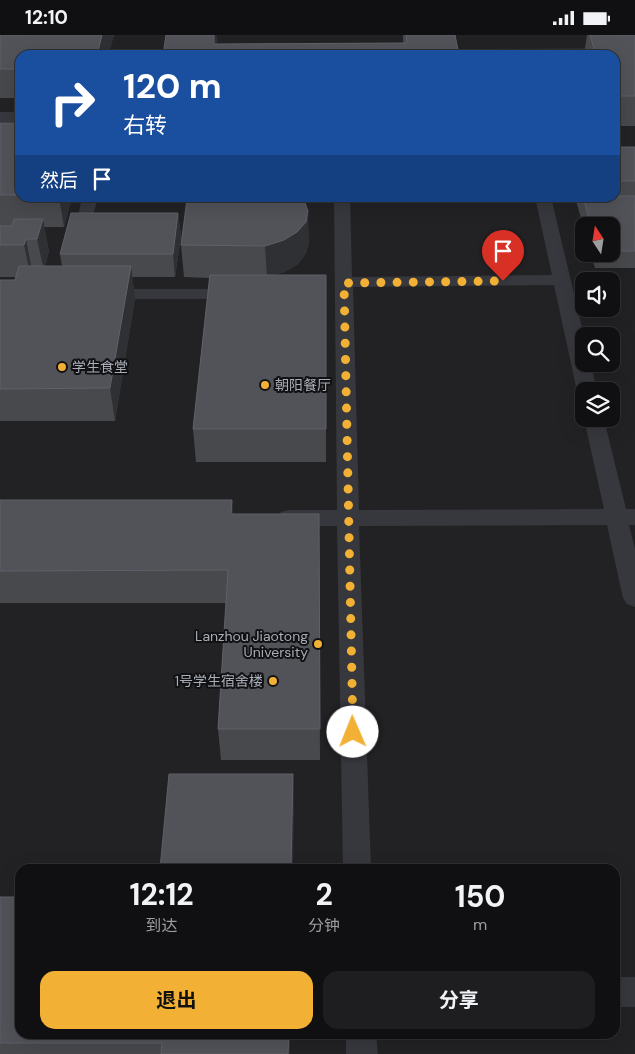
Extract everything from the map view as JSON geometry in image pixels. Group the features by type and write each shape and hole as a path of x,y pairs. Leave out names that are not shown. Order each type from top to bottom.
{"lane":[{"path":"488,35 492,50"},
{"path":"620,52 635,52"},
{"path":"0,117 15,117"},
{"path":"342,202 338,291 348,518 357,864"},
{"path":"544,202 586,382"},
{"path":"338,291 562,280"},
{"path":"89,294 256,295"},
{"path":"597,427 626,518 635,598"},
{"path":"268,517 626,518"},
{"path":"620,992 635,991"},
{"path":"361,1039 362,1054"}],"shaded area":[{"name":"Lanzhou Jiaotong University","path":"0,35 635,35 635,1054 0,1054"}],"building":[{"path":"0,35 102,35 98,50 15,50 15,69 0,69"},
{"path":"166,35 214,35 214,44 407,43 406,35 455,35 458,50 164,50"},
{"path":"590,35 635,35 635,96 620,96 620,50 594,50"},
{"path":"0,123 15,123 15,195 0,195"},
{"path":"620,147 635,147 635,181 620,181"},
{"path":"620,196 635,196 635,251 620,251 620,217 589,217 584,202 620,202"},
{"path":"187,202 305,202 308,211 306,222 297,232 284,240 265,246 181,245"},
{"path":"71,213 178,213 173,254 60,254"},
{"path":"14,219 43,219 37,239 26,239 24,245 0,245 0,226 12,226"},
{"name":"学生食堂","path":"19,266 131,266 110,388 0,389 0,280 15,280"},
{"name":"朝阳餐厅","path":"210,275 326,275 326,429 193,429"},
{"name":"1号学生宿舍楼","path":"0,500 232,500 231,514 319,514 320,729 218,729 228,570 0,571"},
{"path":"169,774 293,774 291,864 160,864"},
{"path":"0,897 15,897 15,1039 289,1039 288,1054 161,1054 162,1043 0,1043"}],"place":[{"name":"学生食堂","path":"62,367"},
{"name":"朝阳餐厅","path":"265,385"},
{"name":"Lanzhou Jiaotong University","path":"318,644"},
{"name":"1号学生宿舍楼","path":"273,681"}],"route":[{"path":"353,732 344,283 503,281"}]}
